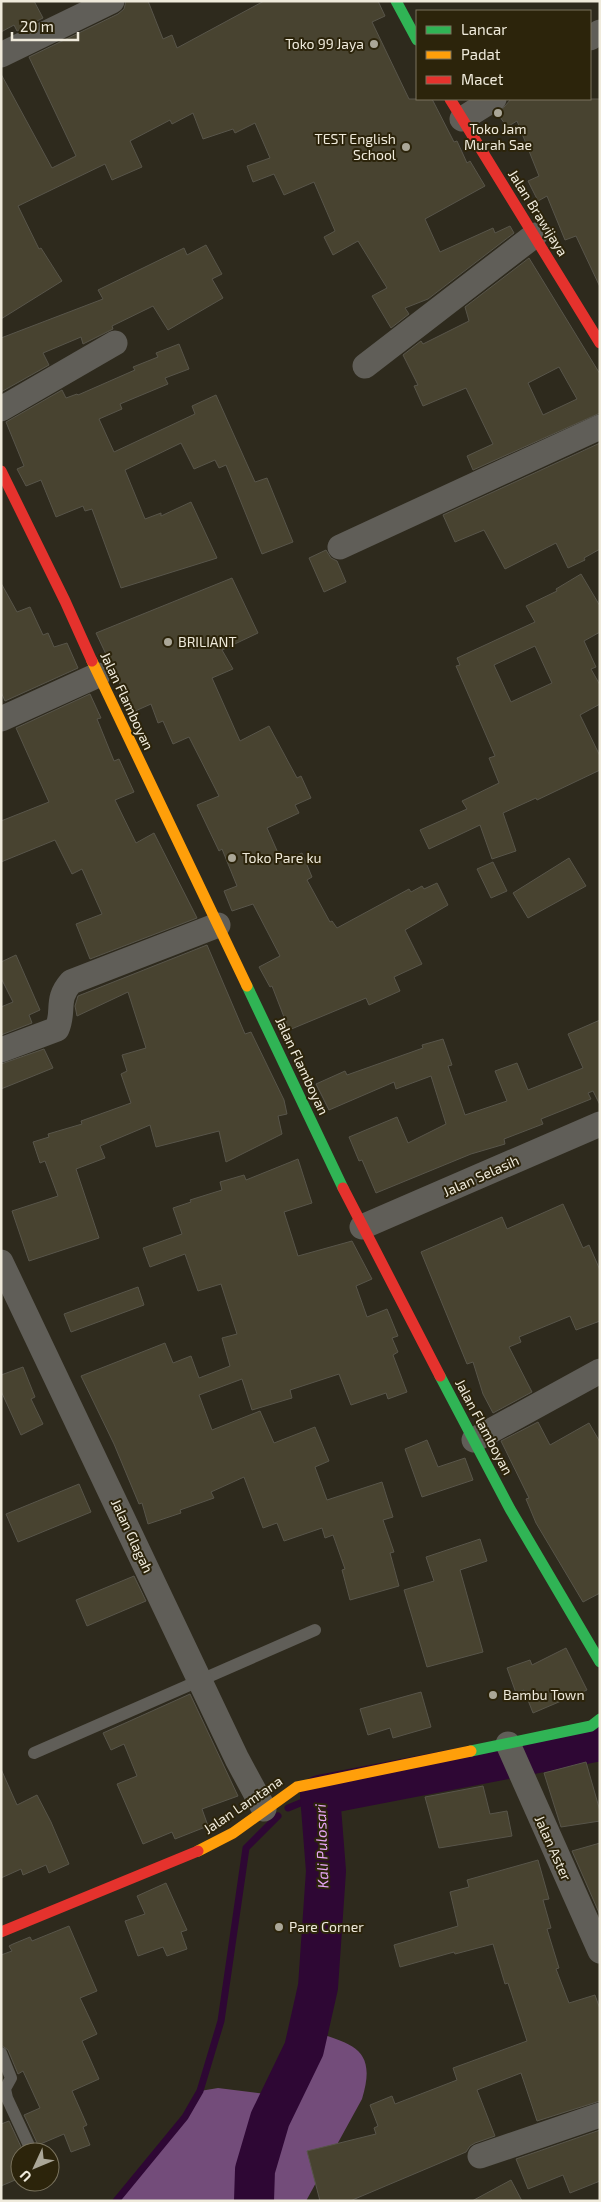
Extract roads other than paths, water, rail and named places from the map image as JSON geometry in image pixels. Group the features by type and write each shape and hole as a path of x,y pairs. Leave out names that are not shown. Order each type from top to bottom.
{"street":[{"path":"1,55 112,1"},
{"path":"396,1 416,38"},
{"path":"456,109 490,100"},
{"name":"Jalan Brawijaya","path":"456,109 600,343"},
{"path":"365,366 535,235"},
{"path":"1,408 115,343"},
{"path":"340,547 600,427"},
{"name":"Jalan Flamboyan","path":"1,471 362,1228 510,1509 600,1662"},
{"path":"1,718 98,675"},
{"path":"1,1050 57,1029 61,1020 60,1004 63,991 71,982 218,925"},
{"name":"Jalan Selasih","path":"362,1228 600,1124"},
{"name":"Jalan Glagah","path":"1,1262 7,1290 200,1680 237,1759 264,1809"},
{"path":"474,1440 600,1371"},
{"name":"Jalan Lamtana","path":"1,1932 206,1848 233,1833 297,1787 590,1726 600,1720"},
{"name":"Jalan Aster","path":"508,1744 600,1951"},
{"path":"480,2156 600,2115"}],"lane":[{"path":"34,1753 315,1630"},
{"path":"1,2053 11,2078 5,2089 7,2098 27,2142"}],"waterway":[{"name":"Kali Pulosari","path":"254,2201 255,2170 270,2119 304,2049 318,1987 326,1871 320,1795 600,1741"},
{"path":"288,1808 320,1795"},
{"path":"116,2201 185,2117 200,2091 221,2021 246,1848 278,1816"}],"place":[{"name":"Toko 99 Jaya","path":"374,44"},
{"name":"Toko Jam Murah Sae","path":"498,113"},
{"name":"TEST English School","path":"406,147"},
{"name":"BRILIANT","path":"168,642"},
{"name":"Toko Pare ku","path":"232,858"},
{"name":"Bambu Town","path":"493,1695"},
{"name":"Pare Corner","path":"279,1927"}]}
